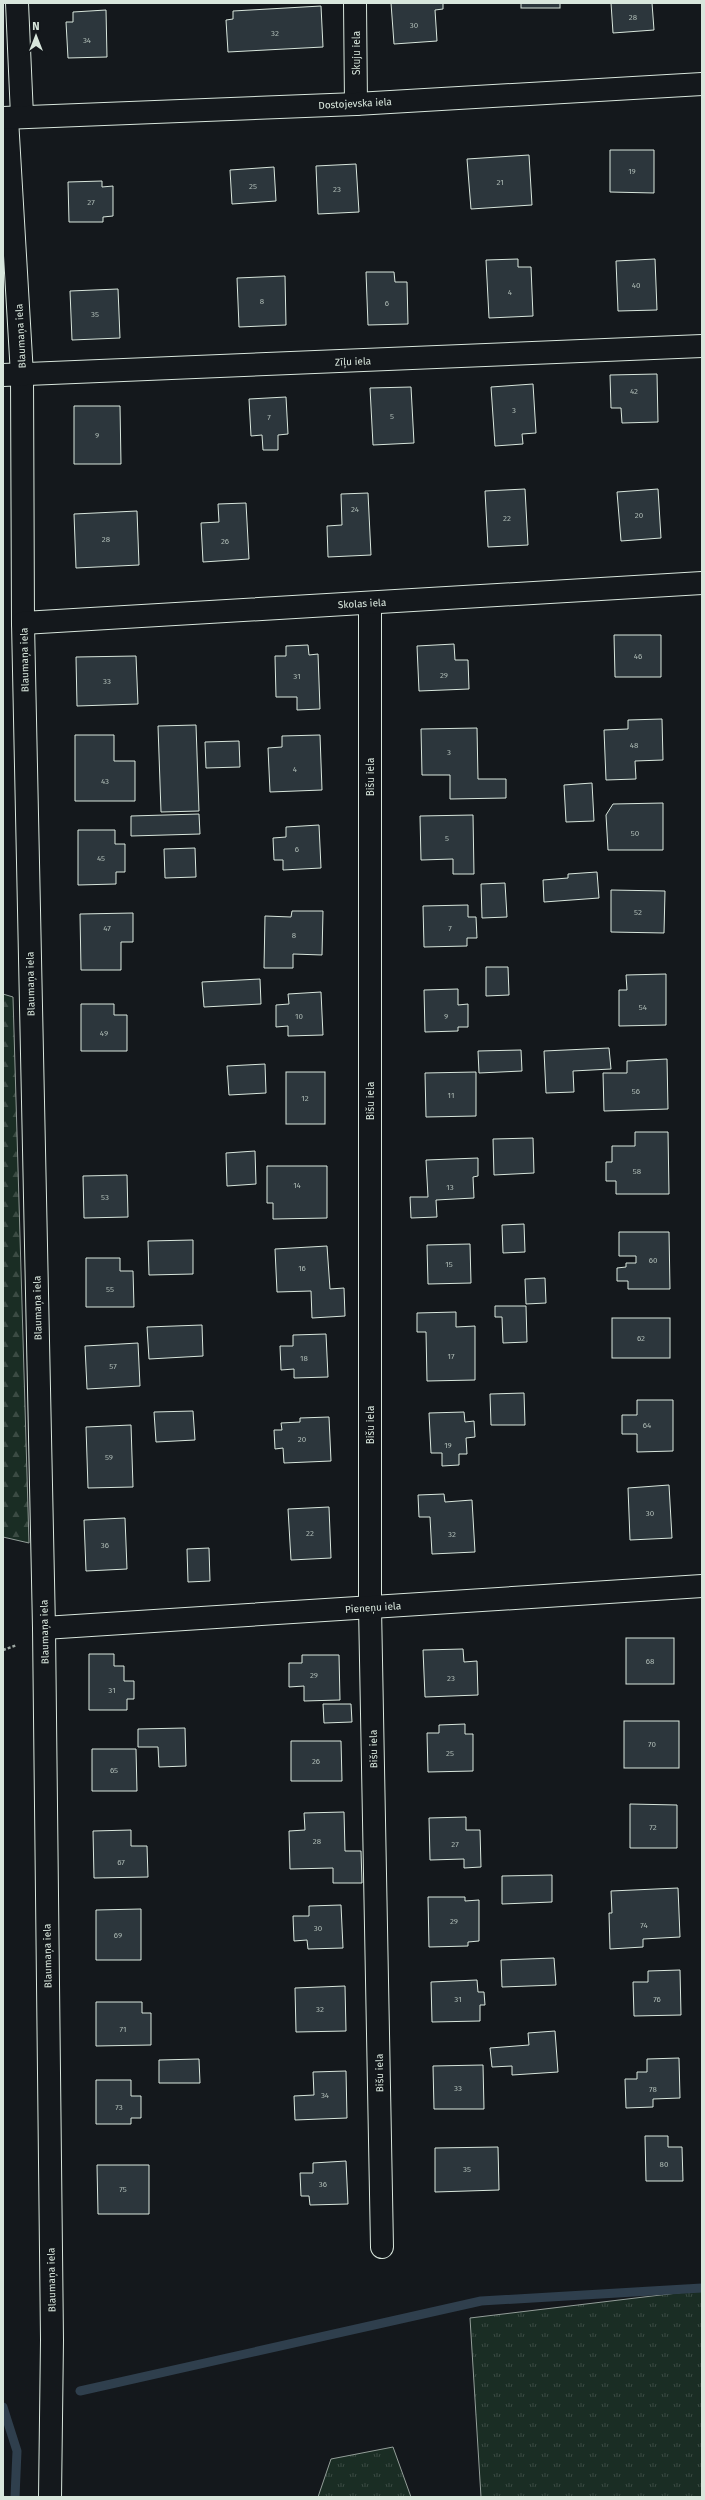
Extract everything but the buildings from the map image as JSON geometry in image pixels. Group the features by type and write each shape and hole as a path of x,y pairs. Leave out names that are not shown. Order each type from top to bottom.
{"street":[{"name":"Blaumaņa iela","path":"17,3 11,118 12,375 23,623 44,1628 52,2332 50,2497"},
{"name":"Skuju iela","path":"355,3 356,104"},
{"name":"Dostojevska iela","path":"11,118 356,104 702,84"},
{"name":"Zīļu iela","path":"12,375 702,346"},
{"name":"Skolas iela","path":"23,623 702,583"},
{"name":"Bišu iela","path":"370,603 370,1607 382,2247"},
{"name":"Pieneņu iela","path":"44,1628 702,1586"}],"green space":[{"path":"3,994 13,997 29,1543 3,1537"},
{"path":"702,2290 702,2497 481,2497 470,2318"},
{"path":"393,2447 411,2497 318,2497 331,2459"}],"waterway":[{"path":"80,2391 481,2301 702,2288"},
{"path":"3,2407 17,2451 15,2497"}]}
